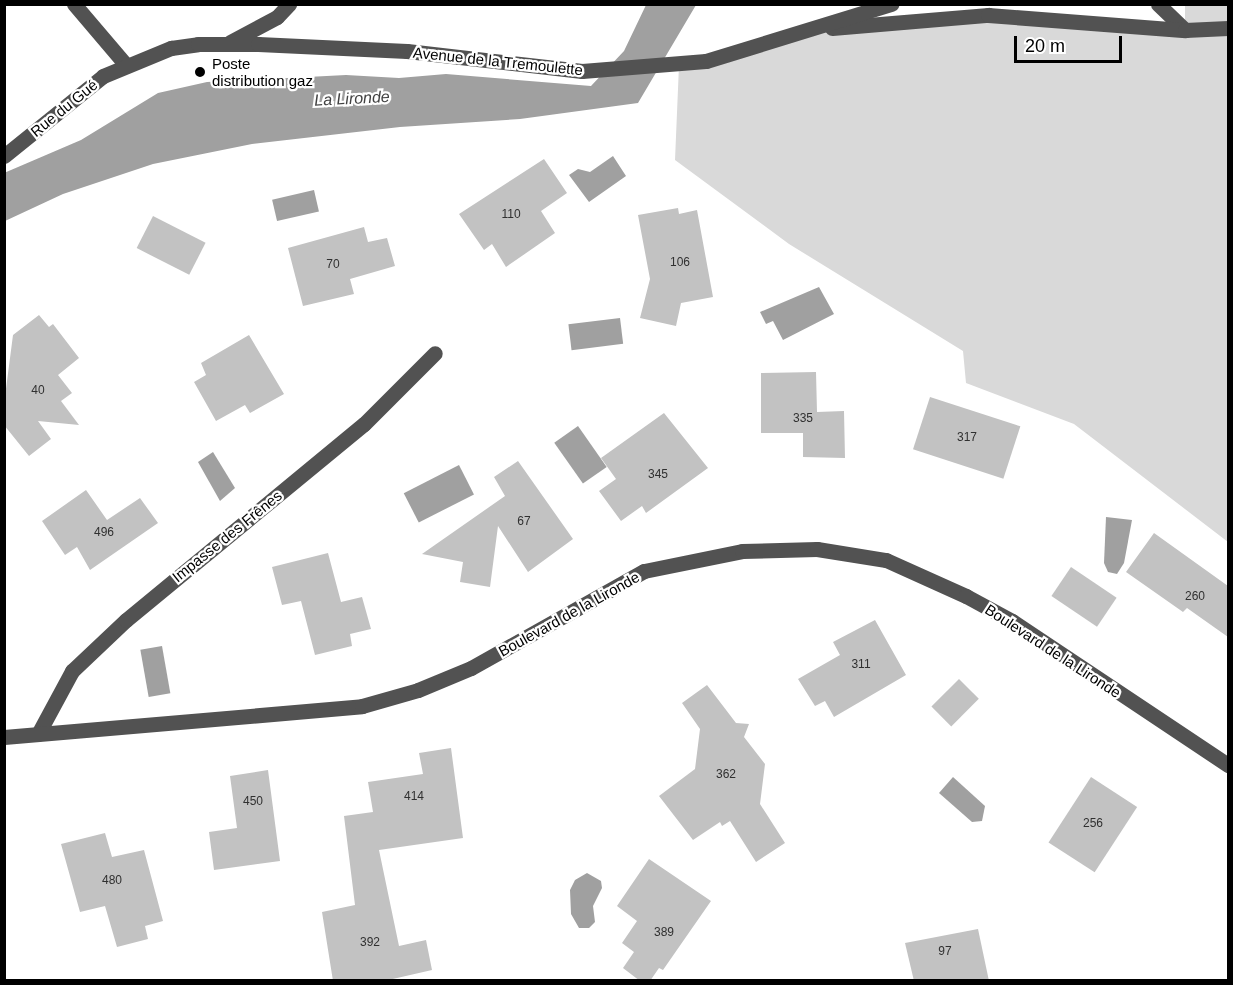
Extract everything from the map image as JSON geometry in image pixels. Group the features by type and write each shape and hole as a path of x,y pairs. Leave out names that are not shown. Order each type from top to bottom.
{"street":[{"path":"74,4 126,65"},
{"path":"224,44 257,29 289,4"},
{"name":"Avenue de la Tremoulette","path":"126,65 171,48 224,44 461,55 582,71 679,65 758,48 796,31 891,4"},
{"path":"1158,4 1185,30"},
{"name":"Avenue de la Tremoulette","path":"796,31 988,15 1185,30 1228,28"},
{"name":"Rue du Gué","path":"6,155 104,76 126,65"},
{"name":"Impasse des Frênes","path":"38,734 72,671 118,627 364,424 435,353"},
{"name":"Boulevard de la Lironde","path":"4,737 362,705 418,690 471,668 644,571 742,552 817,549 886,560 966,596 1012,621 1228,765"}],"shaded area":[{"path":"1185,5 1228,5 1228,542 1074,424 966,383 963,351 789,244 675,160 679,65 796,31 988,15 1185,29"}],"water":[{"name":"La Lironde","path":"646,5 696,5 638,103 520,119 400,127 252,144 153,164 63,194 5,221 4,173 81,140 158,93 207,82 346,75 399,78 446,74 591,86 624,51"},
{"path":"613,156 626,176 589,202 569,175 578,169 590,172"},
{"path":"314,190 319,211 277,221 272,200"},
{"path":"819,287 834,314 783,340 773,321 766,324 760,312"},
{"path":"620,318 623,344 572,350 568,324"},
{"path":"578,426 607,467 583,484 554,443"},
{"path":"213,452 235,488 220,501 198,462"},
{"path":"459,465 474,494 419,523 404,493"},
{"path":"1106,517 1132,520 1124,563 1117,574 1108,572 1104,563"},
{"path":"162,646 170,693 149,697 140,650"},
{"path":"953,777 985,806 982,821 972,822 939,793"},
{"path":"587,873 601,881 602,888 593,906 595,922 589,928 579,928 571,914 570,890 575,880"}],"building":[{"path":"544,159 567,193 541,211 555,233 506,267 492,244 484,250 459,214"},
{"path":"678,208 679,214 697,210 713,297 681,303 676,326 640,318 650,279 638,215"},
{"path":"153,216 206,243 189,275 137,248"},
{"path":"364,227 368,242 387,238 395,266 350,279 354,294 303,306 288,248"},
{"path":"39,315 49,327 53,324 79,358 58,375 72,393 61,401 79,425 38,421 51,439 29,456 4,425 4,404 13,335"},
{"path":"249,335 284,394 250,413 245,405 216,421 194,382 206,375 201,363"},
{"path":"816,372 817,412 844,411 845,458 803,457 803,433 761,433 761,373"},
{"path":"930,397 1020,426 1003,479 913,449"},
{"path":"664,413 708,468 646,513 642,506 621,521 599,491 616,479 601,458"},
{"path":"518,461 573,539 528,572 498,526 490,587 460,582 463,562 422,554 505,496 494,477"},
{"path":"86,490 107,520 140,498 158,523 90,570 77,547 65,555 42,521"},
{"path":"1154,533 1228,586 1228,637 1187,608 1183,612 1126,572"},
{"path":"328,553 341,602 362,597 371,629 350,634 352,646 315,655 301,601 282,605 272,567"},
{"path":"1071,567 1117,598 1097,627 1051,596"},
{"path":"875,620 906,675 834,717 825,701 815,706 798,679 840,655 833,642"},
{"path":"959,679 979,699 951,726 931,707"},
{"path":"707,685 736,723 749,724 744,737 765,764 760,804 785,843 756,862 730,821 722,826 720,822 693,840 659,796 695,769 700,729 682,703"},
{"path":"451,748 463,838 379,850 399,946 426,940 432,970 384,981 333,981 322,912 355,905 344,816 373,812 368,782 423,774 419,753"},
{"path":"268,770 280,861 214,870 209,832 237,828 230,776"},
{"path":"1091,777 1137,807 1095,872 1049,842"},
{"path":"105,833 112,857 144,850 163,921 145,926 148,939 117,947 105,906 80,912 61,844"},
{"path":"649,859 711,901 663,970 659,968 650,981 640,981 623,968 634,952 622,943 637,921 617,906"},
{"path":"978,929 989,981 914,981 905,943"}],"place":[{"name":"Poste distribution gaz","path":"200,72"}]}
